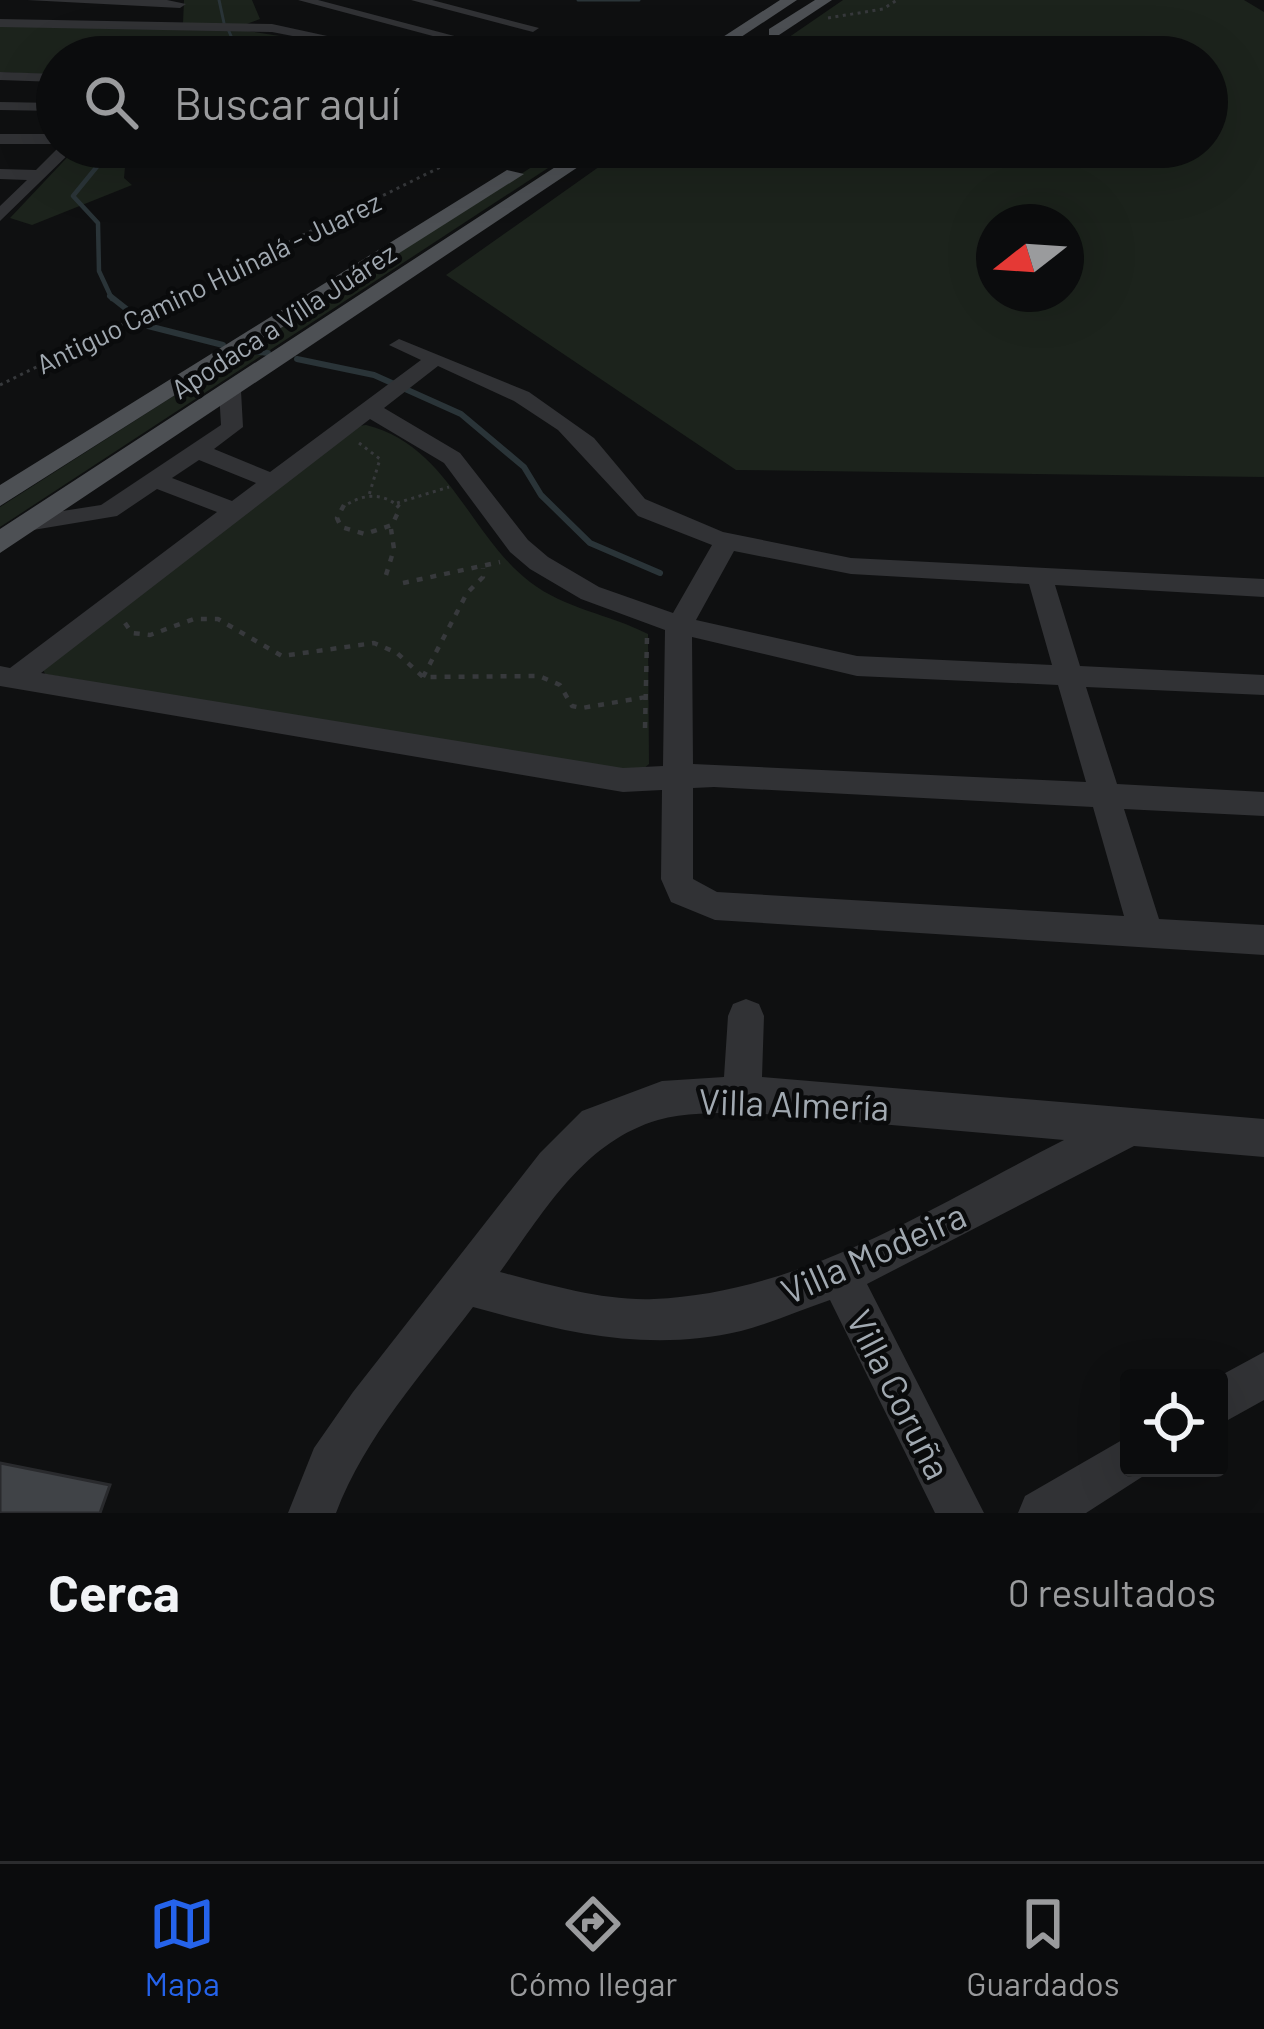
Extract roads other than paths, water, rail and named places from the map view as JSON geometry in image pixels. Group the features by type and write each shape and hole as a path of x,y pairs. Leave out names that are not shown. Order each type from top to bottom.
{"main road":[{"path":"733,36 790,0"},
{"path":"769,36 825,0"},
{"name":"Apodaca a Villa Juárez","path":"0,497 525,168"},
{"name":"Apodaca a Villa Juárez","path":"0,543 565,168"}],"street":[{"path":"33,0 180,2 180,26"},
{"path":"304,0 448,36"},
{"path":"340,36 421,0 533,28"},
{"path":"267,8 272,28"},
{"path":"513,36 549,21"},
{"path":"0,22 272,28 311,36"},
{"path":"0,76 36,77"},
{"path":"0,106 36,107"},
{"path":"0,139 36,139"},
{"path":"1,214 47,168"},
{"path":"0,174 40,175"},
{"path":"399,345 528,399 589,445 624,494 651,513 728,539 829,563 1040,579 1264,588"},
{"path":"7,677 436,358"},
{"path":"34,521 107,511 162,475 234,424 230,391"},
{"path":"370,409 452,458 519,545 539,563 590,592 679,625 857,666 1264,685"},
{"path":"205,446 280,477"},
{"path":"162,475 242,506"},
{"path":"728,539 679,625 677,879 683,892 716,906 1264,940"},
{"path":"1040,579 1146,933"},
{"path":"7,677 623,780 676,776 1264,804"},
{"path":"742,1094 746,1016"},
{"name":"Villa Almería","path":"312,1513 331,1465 461,1283 554,1167 602,1119 662,1100 742,1094 1264,1138"},
{"name":"Villa Modeira","path":"461,1283 577,1314 652,1321 741,1309 839,1275 1130,1127"},
{"name":"Villa Coruña","path":"839,1275 960,1513"},
{"path":"1228,1396 1264,1374"},
{"path":"1042,1513 1120,1465"}],"waterway":[{"path":"219,0 224,23"},
{"path":"578,0 639,0"},
{"path":"228,29 231,36"},
{"path":"96,168 73,196 98,223 99,271 111,297"},
{"path":"111,297 148,326 223,345"},
{"path":"252,351 268,353"},
{"path":"297,359 374,375 461,414 524,467 541,495 590,543 660,573"}]}
